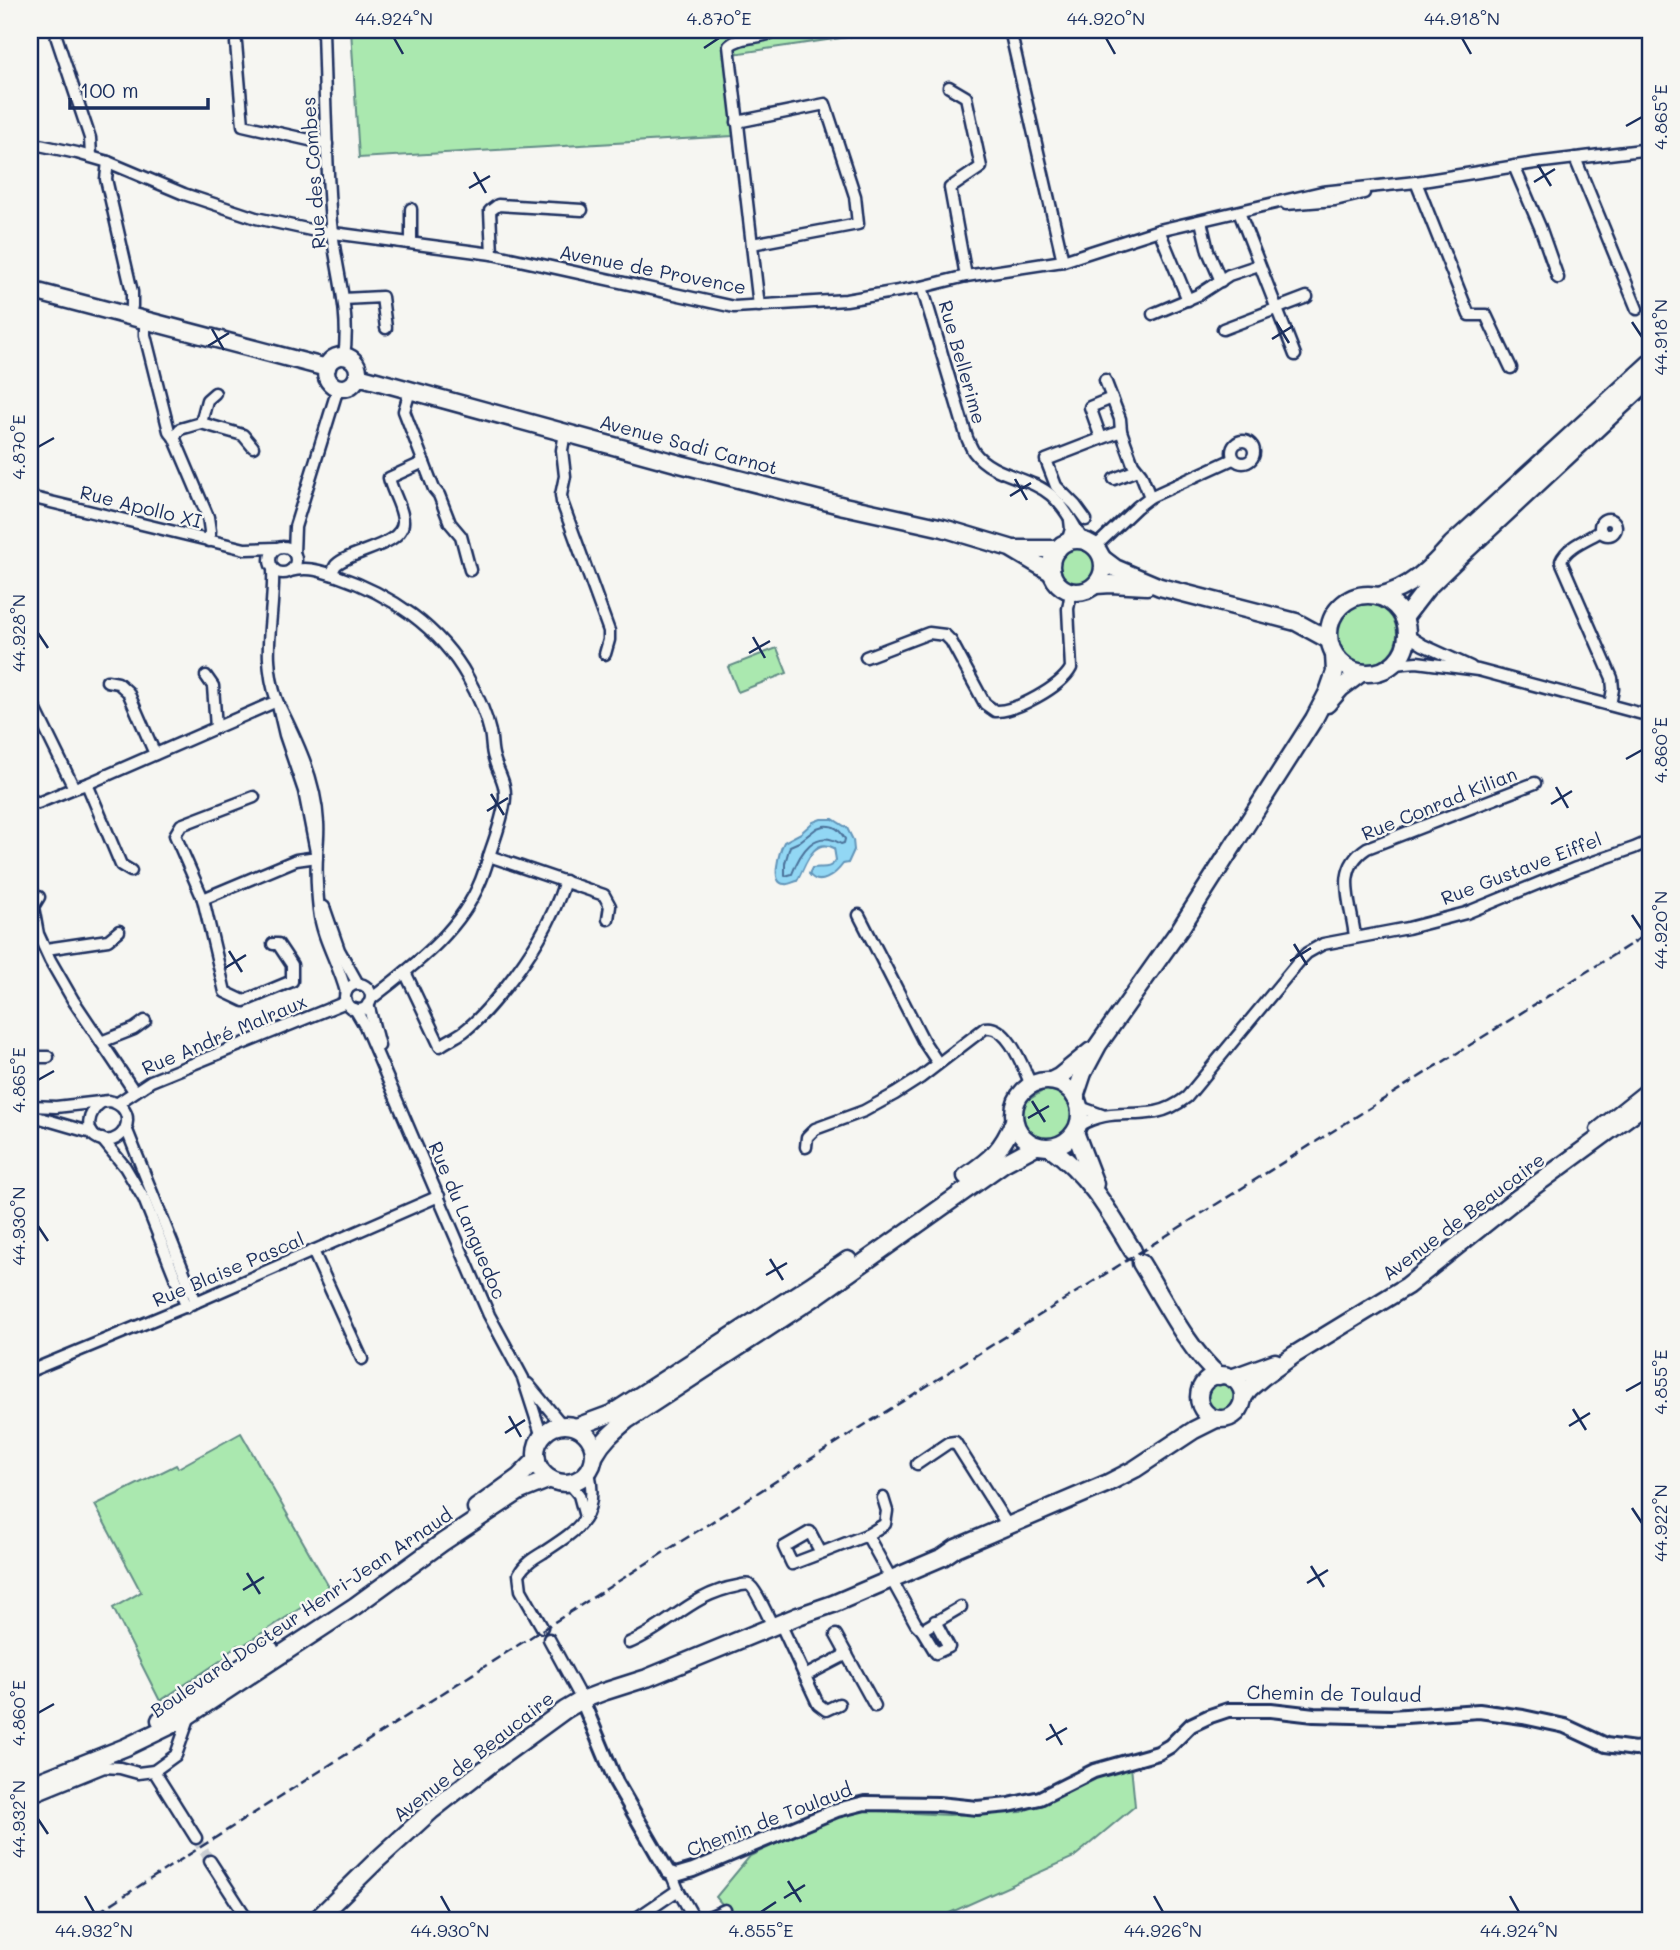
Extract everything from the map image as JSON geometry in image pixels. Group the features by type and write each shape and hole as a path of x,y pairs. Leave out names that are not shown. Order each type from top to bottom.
{"main road":[{"path":"30,290 327,368"},
{"path":"344,356 354,361 359,371 353,385 338,388 327,378 327,368 335,357 344,356"},
{"path":"1101,1199 1077,1129 1077,1102 1083,1073 1098,1045 1180,929 1314,719 1335,672 1328,631 1333,614 1339,606 1357,596 1390,594 1426,572 1650,363"},
{"name":"Avenue Sadi Carnot","path":"358,376 844,506 934,526 1010,548 1052,573"},
{"path":"1404,618 1427,587 1650,379"},
{"name":"Avenue Sadi Carnot","path":"1010,548 1081,548 1115,568 1160,587 1296,622 1318,620 1333,614"},
{"path":"1081,548 1103,573 1096,585 1084,592 1071,592 1059,585 1052,573 1052,560 1081,548"},
{"name":"Avenue Sadi Carnot","path":"1096,585 1111,583 1160,587"},
{"path":"1331,647 1345,667 1361,673 1378,672 1394,664 1406,646 1404,618 1389,600 1378,596"},
{"name":"Avenue Sadi Carnot","path":"1296,622 1331,647"},
{"path":"1314,719 1341,688 1361,673"},
{"path":"1077,1129 1065,1143 1043,1147 1003,1163 818,1295 627,1420 600,1444 589,1471 577,1481 562,1483 544,1474 537,1459 538,1444 548,1431 611,1415 842,1264 993,1156 1002,1146 1014,1121 1015,1104 1024,1090 1031,1085 1059,1077 1098,1045"},
{"path":"1051,1081 1065,1086 1077,1102"},
{"name":"Avenue de Beaucaire","path":"1242,1398 1263,1377 1294,1354 1407,1286 1511,1203 1650,1101"},
{"path":"1014,1121 1024,1139 1043,1147 1074,1167 1101,1199 1202,1359 1240,1386 1240,1408 1227,1418 1216,1419 1203,1410 1200,1391 1209,1379 1225,1377"},
{"path":"1190,1342 1202,1386"},
{"name":"Avenue de Beaucaire","path":"1225,1377 1294,1354"},
{"name":"Avenue de Beaucaire","path":"1172,1444 1200,1404"},
{"name":"Avenue de Beaucaire","path":"316,1920 431,1811 491,1764 582,1700 647,1678 798,1616 834,1595 890,1575 939,1549 956,1548 1106,1484 1216,1419"},
{"path":"569,1426 590,1438 595,1455"},
{"name":"Boulevard Docteur Henri-Jean Arnaud","path":"30,1773 144,1728 175,1711 386,1573 519,1477 537,1459"},
{"name":"Boulevard Docteur Henri-Jean Arnaud","path":"30,1785 126,1747 190,1715 355,1606 443,1542 520,1491 550,1479"}],"street":[{"path":"54,30 90,138 91,156"},
{"name":"Rue des Combes","path":"323,30 327,144 333,233 343,299 346,337 344,356"},
{"path":"759,306 729,46 735,41 769,36 776,30"},
{"path":"1010,30 1063,261"},
{"path":"236,43 243,125 327,144"},
{"path":"949,87 966,97 981,167 950,188 966,276"},
{"path":"737,122 825,104 855,196 858,224 752,244"},
{"name":"Avenue de Provence","path":"30,143 91,156 226,209 289,226 492,254 734,307 846,300 922,287 966,276 1063,261 1159,230 1322,192 1416,182 1514,166 1650,149"},
{"path":"1575,158 1637,309"},
{"path":"108,162 106,179 132,292 132,306 145,335 169,431 208,517 209,541"},
{"path":"1514,166 1558,278"},
{"path":"1416,182 1469,315 1486,314 1511,368"},
{"path":"492,254 489,211 498,205 582,210"},
{"path":"411,209 411,242"},
{"path":"1239,212 1295,355"},
{"path":"1201,221 1208,251 1221,281"},
{"path":"1159,230 1188,300"},
{"path":"1153,314 1188,300 1236,272 1259,265"},
{"name":"Rue Bellerime","path":"922,287 967,438 975,453 984,462 1002,472 1037,485 1051,495 1064,508 1081,548"},
{"path":"343,299 382,297 386,328"},
{"path":"1223,329 1307,297"},
{"path":"1105,380 1133,464 1150,497"},
{"path":"273,601 295,564 295,527 338,388"},
{"path":"410,391 404,411 450,523 461,536 470,570"},
{"path":"201,423 207,400 215,393"},
{"path":"1101,439 1090,407 1112,398"},
{"path":"174,437 180,429 201,423 243,435 253,447"},
{"path":"1086,520 1056,486 1046,460 1121,431"},
{"path":"565,433 562,450 565,475 562,502 609,631 605,654"},
{"path":"1081,548 1150,497 1233,459"},
{"path":"331,574 336,565 344,560 396,536 403,520 389,478 424,462"},
{"path":"1114,479 1137,470"},
{"name":"Rue Apollo XI","path":"30,497 245,549 278,547"},
{"path":"271,567 279,573 306,568 356,582 382,594 436,636 467,677 479,702 489,730 494,757 503,778 505,799 489,856 467,906 450,931 433,949 400,974 362,1009 355,1009 346,997 322,928 319,910 318,824 313,789 295,736 277,701 270,677 268,650 273,601 271,567 271,553 295,527"},
{"path":"1601,531 1568,550 1561,561 1612,678 1610,705"},
{"path":"278,547 288,547 306,568"},
{"name":"Rue Apollo XI","path":"245,549 271,567"},
{"path":"866,657 929,633 945,635 951,641 985,704 995,711 1011,709 1051,690 1067,676 1070,668 1068,609 1071,592"},
{"path":"1407,635 1478,670"},
{"path":"1394,664 1417,662 1478,670 1650,716"},
{"path":"206,676 212,686 216,728"},
{"path":"107,681 118,682 128,692 155,754"},
{"path":"30,698 74,788"},
{"path":"30,799 38,803 87,784 277,701"},
{"name":"Rue Conrad Kilian","path":"1355,937 1347,877 1350,864 1360,853 1535,783"},
{"path":"87,784 121,864 131,871"},
{"path":"254,797 181,825 175,835 203,899 225,992 244,1001 292,981 292,964 278,944 273,944"},
{"name":"Rue Gustave Eiffel","path":"1077,1129 1092,1118 1102,1115 1156,1112 1178,1103 1199,1084 1307,953 1324,944 1408,928 1466,913 1576,867 1650,841"},
{"path":"489,856 604,895 610,906 608,919"},
{"path":"203,899 296,860 317,857"},
{"path":"400,974 440,1046 463,1032 487,1009 517,973 543,935 565,881"},
{"path":"319,890 332,935 370,1001"},
{"path":"39,897 33,907 38,934 73,1000 134,1091"},
{"path":"859,915 924,1042 938,1063"},
{"path":"46,949 108,940 119,931"},
{"path":"346,997 351,986 362,986 400,974"},
{"name":"Rue André Malraux","path":"118,1104 151,1082 346,997"},
{"name":"Rue du Languedoc","path":"370,1001 369,1012 386,1074"},
{"name":"Rue du Languedoc","path":"355,1009 365,1026 489,1315 523,1378 542,1437"},
{"path":"101,1042 134,1029 145,1021"},
{"path":"806,1147 807,1137 814,1129 877,1105 920,1078 979,1030 991,1026 998,1029 1013,1047 1031,1085"},
{"path":"30,1057 48,1056"},
{"path":"1596,1129 1650,1086"},
{"path":"30,1106 56,1107 109,1101 118,1104 127,1114 126,1128 191,1305"},
{"path":"92,1133 89,1117 91,1111 102,1102"},
{"name":"Rue Gustave Eiffel","path":"1077,1102 1102,1115"},
{"path":"30,1115 92,1133 102,1139 125,1167 144,1199 191,1305"},
{"path":"102,1139 118,1136 126,1128"},
{"name":"Rue Blaise Pascal","path":"30,1371 191,1305 439,1196"},
{"path":"313,1251 362,1359"},
{"name":"Rue du Languedoc","path":"523,1378 569,1426"},
{"path":"917,1464 948,1443 955,1442 1008,1526"},
{"path":"542,1627 521,1590 519,1574 528,1563 580,1526 592,1500 589,1471"},
{"path":"569,1483 579,1495 585,1517"},
{"path":"821,1553 867,1535 885,1524 887,1511 883,1498"},
{"path":"867,1535 916,1624 936,1653 949,1647 935,1621"},
{"path":"629,1643 671,1619 705,1595 746,1584 753,1588 776,1625 818,1704 826,1710 839,1704"},
{"path":"922,1630 961,1607"},
{"path":"836,1635 875,1706"},
{"path":"550,1639 582,1700 616,1782 671,1873 695,1920"},
{"path":"804,1676 847,1654"},
{"name":"Chemin de Toulaud","path":"671,1873 676,1875 692,1870 836,1810 865,1802 976,1808 1009,1805 1040,1798 1094,1771 1158,1753 1170,1746 1191,1725 1228,1710 1379,1717 1479,1711 1565,1726 1606,1745 1635,1749 1650,1746"},
{"path":"30,1797 104,1768 120,1768 138,1773 154,1771 176,1755 190,1715"},
{"path":"154,1771 196,1838"},
{"path":"210,1861 248,1920"},
{"path":"634,1920 678,1890"},
{"path":"702,1920 725,1910 729,1920"}],"green space":[{"path":"351,30 895,30 726,55 733,136 359,158"},
{"path":"1077,549 1089,554 1094,566 1089,578 1077,583 1065,578 1060,566 1065,554"},
{"path":"1367,604 1384,609 1392,617 1397,634 1392,651 1384,659 1367,664 1350,659 1342,651 1337,634 1342,617 1350,609"},
{"path":"777,648 787,673 738,692 728,667"},
{"path":"1041,1089 1060,1093 1067,1098 1071,1107 1071,1124 1064,1134 1055,1140 1035,1137 1027,1131 1022,1122 1021,1111 1027,1098 1030,1099 1041,1092"},
{"path":"1221,1383 1231,1387 1235,1397 1231,1407 1221,1411 1211,1407 1207,1397 1211,1387"},
{"path":"241,1433 330,1589 242,1646 238,1645 229,1651 229,1655 160,1701 113,1608 141,1592 95,1505 176,1465 178,1468"},
{"path":"1131,1766 1135,1806 1074,1857 934,1920 751,1920 727,1910 716,1897 750,1856 833,1817 862,1810 948,1815 1022,1812 1089,1779"}],"water":[{"path":"821,819 833,819 847,828 854,850 848,863 827,878 813,878 809,874 812,868 828,867 836,860 834,848 820,846 810,855 797,881 780,883 777,866 784,842"}],"tunnel":[{"path":"196,1838 210,1861"}],"railway":[{"path":"86,1920 809,1460 1650,932"}]}
